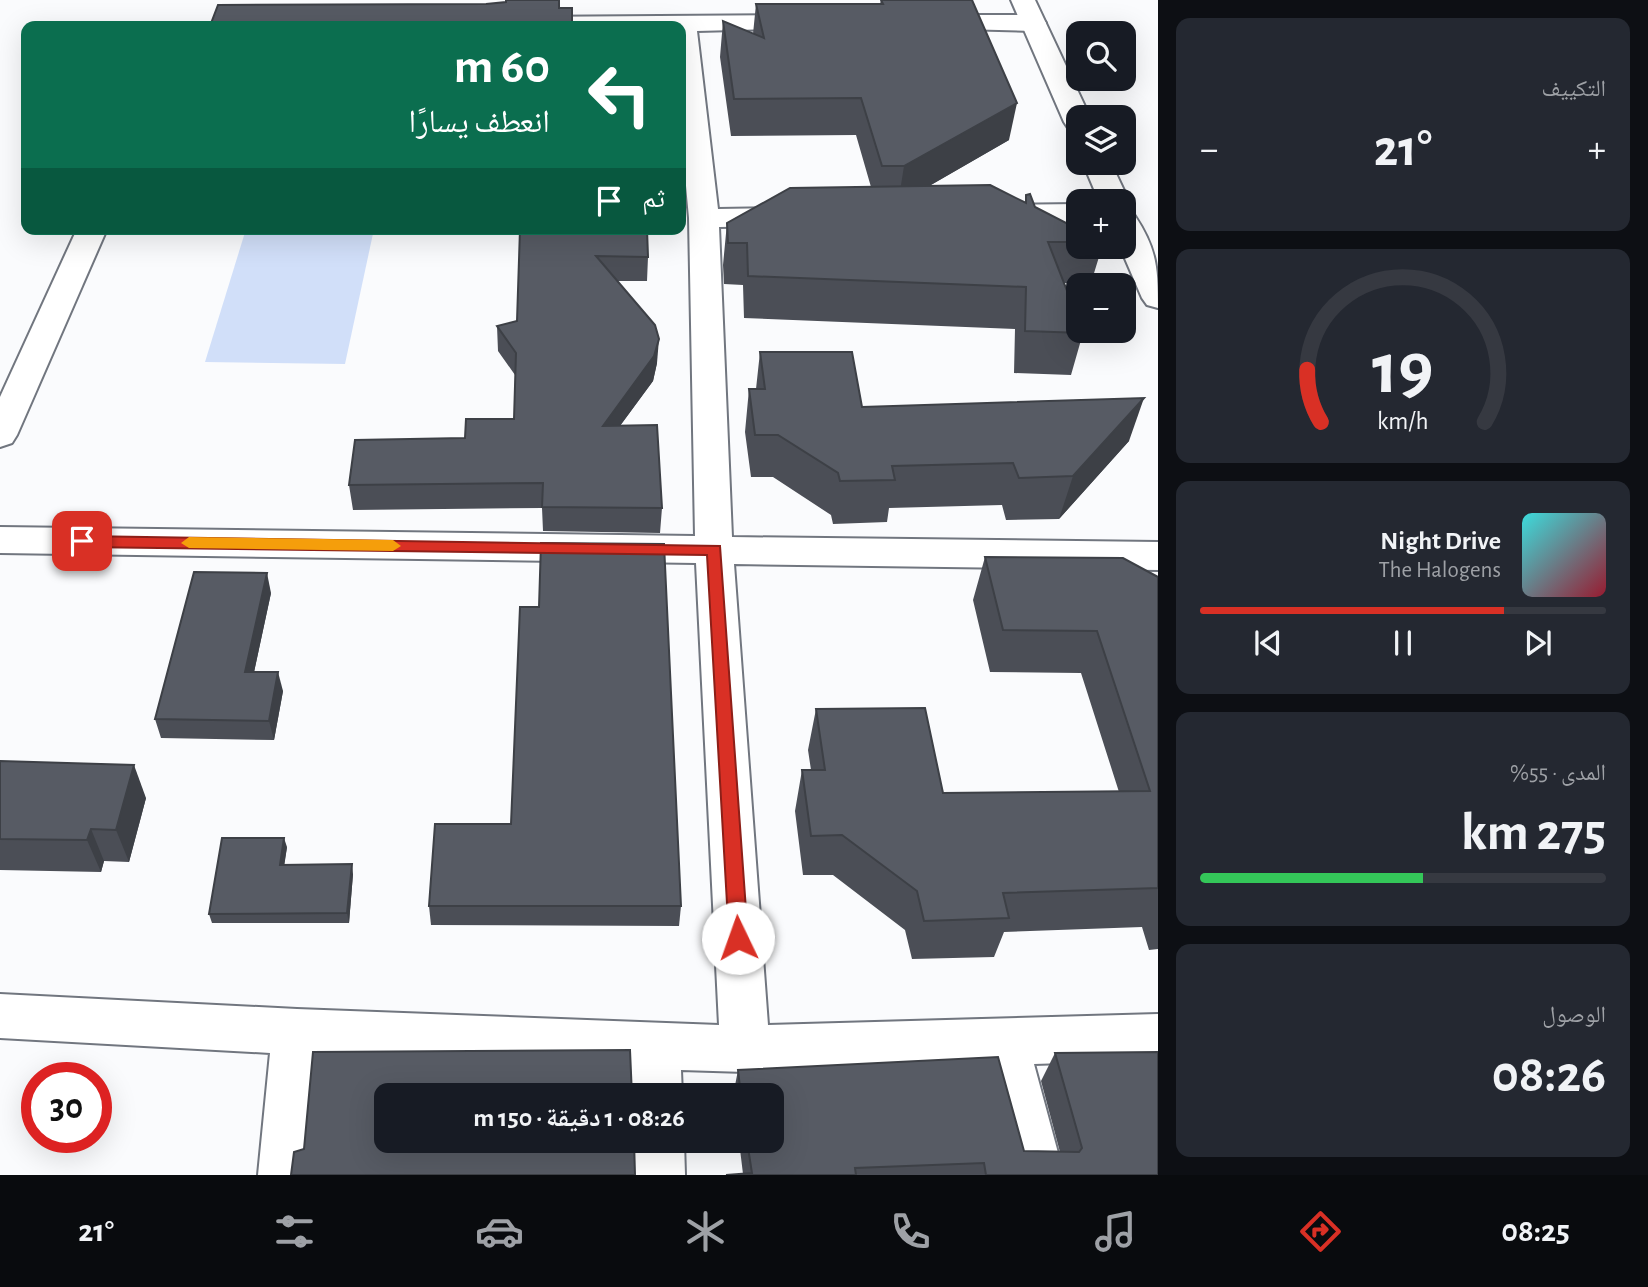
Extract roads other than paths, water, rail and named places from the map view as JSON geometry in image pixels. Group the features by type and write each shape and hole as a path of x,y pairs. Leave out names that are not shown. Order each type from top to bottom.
{"street":[{"path":"912,23 1028,11 1070,105"},
{"path":"686,24 831,23"},
{"path":"686,52 704,218 715,550 745,1049"},
{"path":"967,214 1066,213"},
{"path":"704,218 829,216"},
{"path":"0,435 89,235"},
{"path":"1136,249 1158,298"},
{"path":"0,540 1158,556"},
{"path":"0,1016 297,1032 745,1049 1158,1037"},
{"path":"284,1175 297,1032"},
{"path":"1003,1042 1038,1175"},
{"path":"655,1046 656,1083"},
{"path":"658,1153 659,1175"}]}
